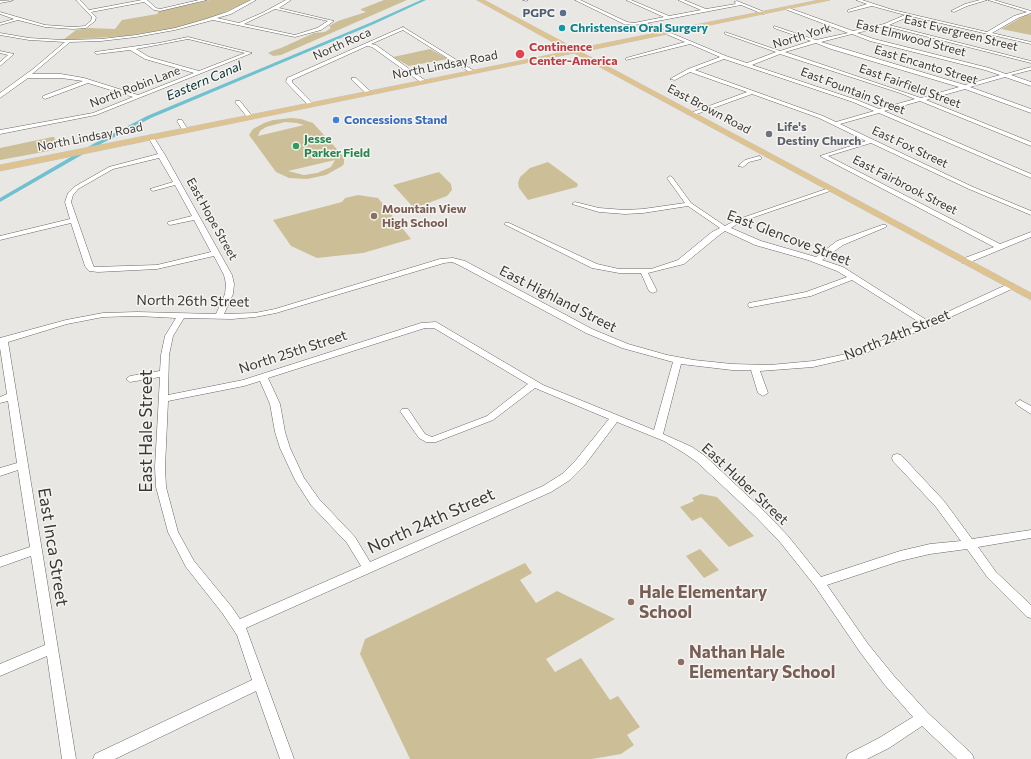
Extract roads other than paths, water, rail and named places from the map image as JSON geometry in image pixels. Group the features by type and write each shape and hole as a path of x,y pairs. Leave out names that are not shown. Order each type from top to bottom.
{"main road":[{"name":"East Brown Road","path":"480,0 1031,297"},
{"name":"North Lindsay Road","path":"0,168 827,0"}],"street":[{"path":"0,2 11,0"},
{"path":"0,13 47,26 84,28 94,20 94,16 78,0"},
{"path":"89,11 145,1 158,10 205,0"},
{"path":"0,34 29,39 69,41 100,40 147,34 180,28 214,18 254,0"},
{"path":"240,24 289,0"},
{"path":"577,0 632,24 741,4"},
{"path":"628,0 670,18"},
{"path":"680,0 706,10"},
{"path":"731,0 765,13"},
{"path":"858,0 909,15 1031,43"},
{"path":"953,11 966,5 984,0"},
{"path":"990,0 1031,12"},
{"path":"849,11 872,4"},
{"path":"214,18 297,36 319,29 332,21 275,8"},
{"name":"East Elmwood Street","path":"786,8 879,42 1005,75 1031,84"},
{"path":"988,33 1016,17 1031,12"},
{"name":"North York","path":"747,64 813,42 885,25 909,15"},
{"path":"0,24 18,19"},
{"path":"644,23 666,33"},
{"name":"East Evergreen Street","path":"885,25 1031,62"},
{"name":"East Encanto Street","path":"776,27 813,42 965,86 1031,111"},
{"name":"North Roca","path":"310,105 289,82 289,79 403,28 473,72"},
{"name":"East Fountain Street","path":"666,33 724,57 855,101 1031,176"},
{"name":"East Fairfield Street","path":"727,33 920,99 1031,144"},
{"name":"North Robin Lane","path":"0,132 94,114 250,53 188,38 131,48"},
{"path":"0,96 28,76 69,41"},
{"path":"628,59 688,43"},
{"path":"366,44 374,46 424,82"},
{"path":"97,53 131,48 147,58 200,73"},
{"path":"0,52 12,54 0,65"},
{"path":"673,79 690,70 724,57"},
{"path":"834,124 1031,68"},
{"name":"East Fox Street","path":"690,70 804,111 971,188 1031,213"},
{"path":"28,76 61,76 88,81 140,97"},
{"path":"354,79 369,93"},
{"path":"44,97 88,81"},
{"path":"692,114 752,92"},
{"path":"238,102 250,117"},
{"path":"795,115 804,111"},
{"path":"180,121 185,130"},
{"name":"East Hope Street","path":"151,137 226,271 230,284 227,299 219,317"},
{"name":"East Fairbrook Street","path":"871,141 823,156 1000,247"},
{"path":"162,155 111,168 72,191 67,199 88,265 92,269 163,266 216,253"},
{"path":"741,166 747,161 759,158"},
{"name":"East Glencove Street","path":"670,178 690,204 704,216 724,228 758,242 817,260 853,277 928,324"},
{"path":"153,189 177,183"},
{"path":"507,224 595,266 619,271 644,272 668,267 681,262 724,228 747,217 831,189"},
{"path":"575,204 621,215 690,204"},
{"path":"170,223 196,217"},
{"path":"0,238 74,220"},
{"path":"817,260 840,243 884,226"},
{"path":"965,261 1031,234"},
{"name":"North 26th Street","path":"2,340 66,322 99,316 128,314 219,317 247,316 269,312 443,261 453,260"},
{"name":"East Highland Street","path":"453,260 596,335 630,348 678,360"},
{"path":"644,272 653,291"},
{"path":"752,305 804,295 853,277"},
{"name":"North 24th Street","path":"678,360 718,366 755,368 800,366 841,358 872,348 1011,286"},
{"name":"East Hale Street","path":"181,316 167,342 164,373 160,477 162,496 167,516 178,543 190,564 238,626 287,759"},
{"name":"North 25th Street","path":"163,399 225,387 263,377 430,324"},
{"name":"East Huber Street","path":"430,324 439,326 534,384 658,435 688,450 720,476 773,527 819,583 876,664 923,718 967,759"},
{"name":"East Inca Street","path":"2,340 37,548 69,759"},
{"path":"658,435 678,360"},
{"path":"755,368 763,393"},
{"path":"130,379 164,373"},
{"path":"263,377 275,404 280,432 284,444 298,476 315,502 351,540 368,569"},
{"path":"405,411 422,436 429,440 433,440 490,418 534,384"},
{"path":"0,400 12,396"},
{"path":"1020,404 1031,411"},
{"name":"North 24th Street","path":"238,626 557,484 573,471 586,456 614,418"},
{"path":"897,458 940,504 992,575 1031,614"},
{"path":"0,472 23,465"},
{"path":"819,583 915,552 1031,534"},
{"path":"0,562 37,548"},
{"path":"0,670 52,648"},
{"path":"100,759 260,683"},
{"path":"853,759 884,743 923,718"}],"waterway":[{"name":"Eastern Canal","path":"0,200 97,144 149,117 424,0"}],"place":[{"name":"PGPC","path":"563,13"},
{"name":"Christensen Oral Surgery","path":"562,28"},
{"name":"Continence Center-America","path":"520,54"},
{"name":"Concessions Stand","path":"336,120"},
{"name":"Life's Destiny Church","path":"769,134"},
{"name":"Jesse Parker Field","path":"296,146"},
{"name":"Mountain View High School","path":"374,216"},
{"name":"Hale Elementary School","path":"631,602"},
{"name":"Nathan Hale Elementary School","path":"681,662"}]}
